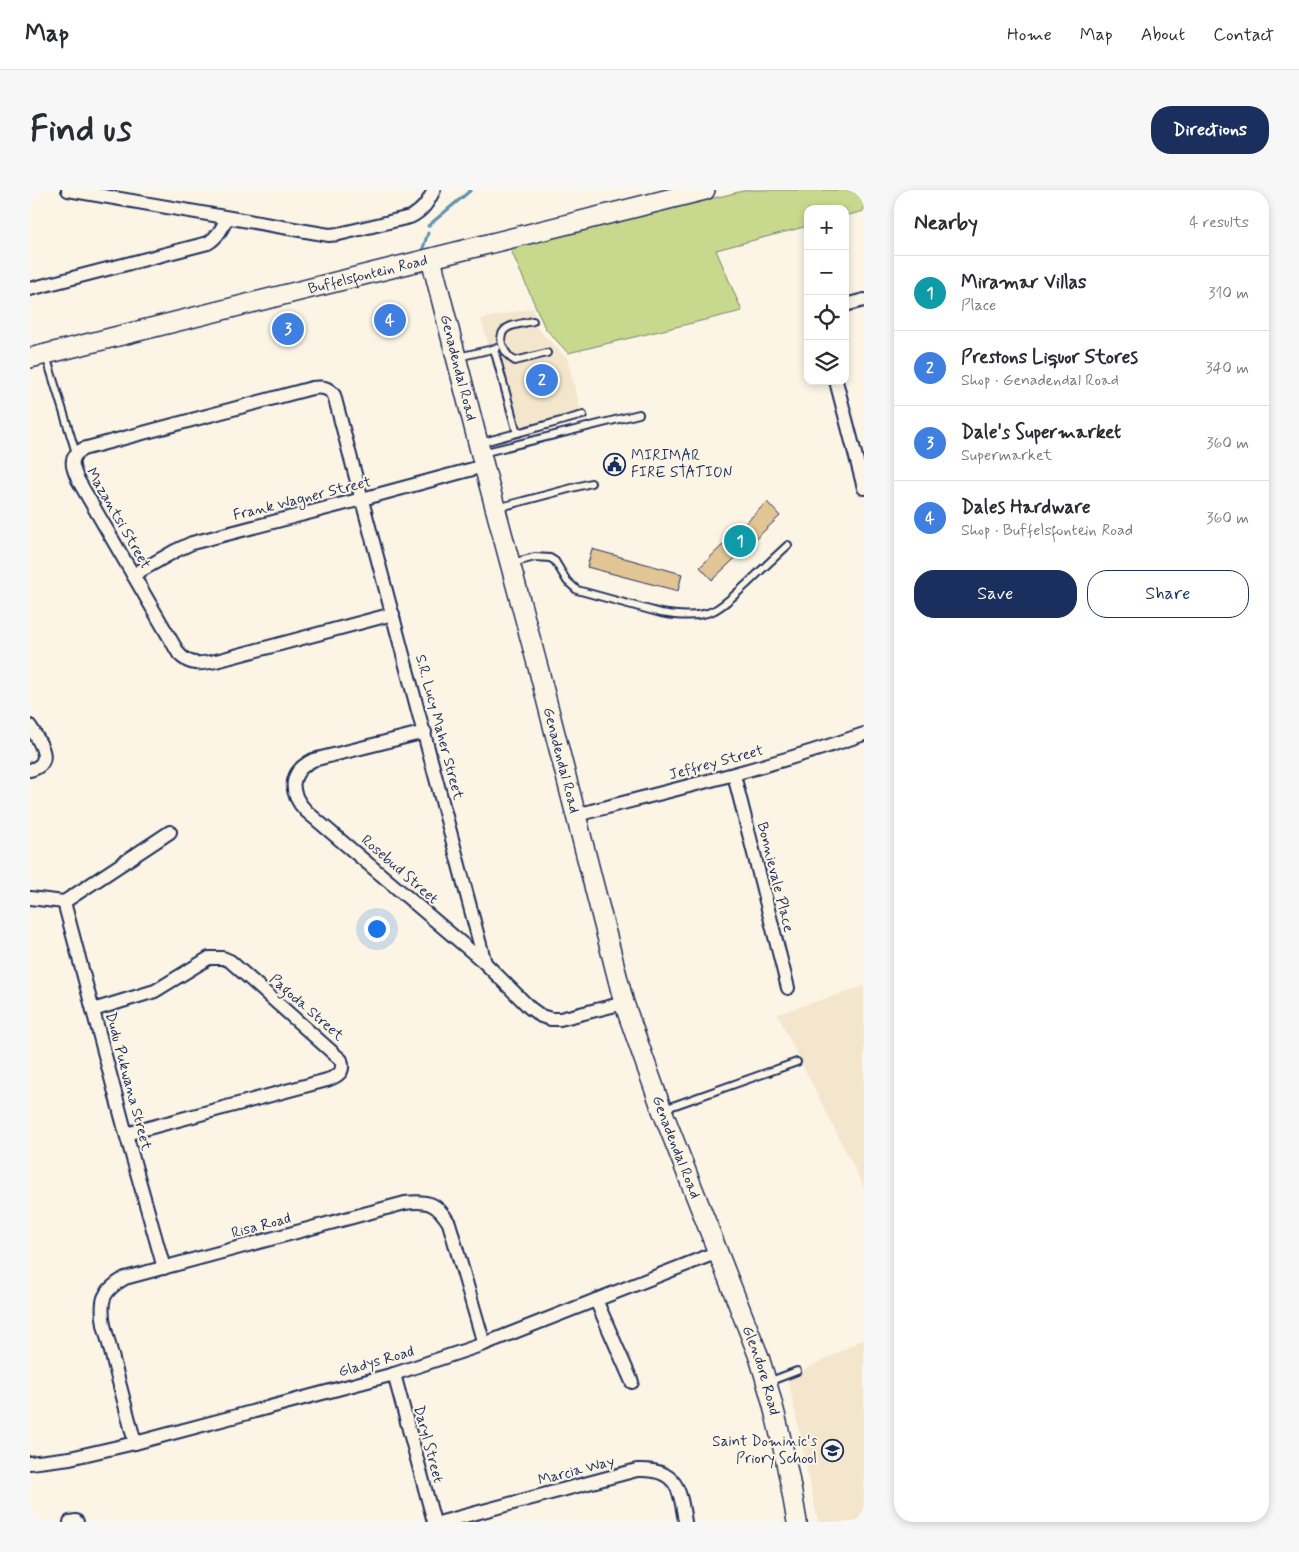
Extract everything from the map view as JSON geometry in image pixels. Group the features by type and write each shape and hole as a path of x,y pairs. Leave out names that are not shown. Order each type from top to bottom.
{"street":[{"path":"68,190 318,234 339,234 410,217 418,213 429,200 434,190"},
{"name":"Buffelsfontein Road","path":"38,356 705,190"},
{"path":"30,289 208,243 220,232 227,218"},
{"name":"Genadendal Road","path":"431,259 624,1003 662,1110 718,1252"},
{"path":"849,305 864,300"},
{"path":"837,385 864,488"},
{"name":"Mazantsi Street","path":"362,499 334,395 331,390 321,387 302,390 83,449 76,452 72,463 78,480 179,654 190,663 216,662 393,614"},
{"name":"Frank Wagner Street","path":"133,575 192,543 362,499 481,454"},
{"name":"S.R. Lucy Maher Street","path":"362,499 485,963"},
{"path":"30,726 43,749 44,756 42,763 30,770"},
{"name":"Rosebud Street","path":"425,732 313,760 299,770 294,778 295,795 298,802 485,963 530,1008 541,1016 560,1019 624,1003"},
{"name":"Jeffrey Street","path":"576,815 734,775 817,751 864,734"},
{"name":"Bonnievale Place","path":"734,775 788,988"},
{"path":"30,898 64,902 170,832"},
{"name":"Dudu Pukwana Street","path":"64,902 164,1268"},
{"name":"Pagoda Street","path":"93,1010 155,991 209,958 223,958 230,961 341,1060 343,1066 342,1072 327,1080 126,1134"},
{"name":"Risa Road","path":"135,1443 101,1309 102,1299 108,1290 125,1278 404,1203 419,1201 433,1204 442,1210 450,1223 484,1344"},
{"name":"Gladys Road","path":"30,1464 70,1458 135,1443 394,1374 484,1344 718,1252"},
{"name":"Glendore Road","path":"718,1252 750,1331 767,1382 788,1468 798,1522"},
{"path":"596,1300 632,1382"},
{"name":"Daryl Street","path":"394,1374 434,1522"},
{"name":"Marcia Way","path":"442,1522 637,1470 652,1469 664,1473 673,1482 681,1496 685,1522"},
{"path":"70,1522 76,1522"}],"lane":[{"path":"533,321 507,328 502,337 505,353 515,361 547,353"},
{"path":"457,358 503,346"},
{"path":"494,348 517,433"},
{"path":"38,356 76,452"},
{"path":"481,454 639,414"},
{"path":"481,454 517,433 583,415"},
{"path":"496,508 592,483"},
{"path":"511,563 535,557 550,558 555,561 567,581 576,590 661,613 675,616 690,616 715,610 736,594 788,545"},
{"path":"662,1110 797,1062"},
{"path":"767,1382 797,1371"}],"shaded area":[{"path":"533,308 537,328 567,358 582,415 512,432 481,319"},
{"path":"864,986 864,1188 777,1014"},
{"name":"Saint Dominic's Priory School","path":"864,1339 864,1522 818,1522 788,1378"}],"green space":[{"path":"747,190 864,190 864,211 849,215 849,205 804,205 804,227 716,250 742,311 568,353 545,328 510,248"}],"building":[{"path":"767,502 780,516 712,580 700,567"},
{"path":"592,549 682,574 678,591 587,567"}],"waterway":[{"path":"428,226 471,190"},
{"path":"422,251 428,233"}],"place":[{"name":"Dales Hardware","path":"390,320"},
{"name":"Dale's Supermarket","path":"288,329"},
{"name":"Prestons Liquor Stores","path":"542,380"},
{"name":"MIRIMAR FIRE STATION","path":"615,464"},
{"name":"Miramar Villas","path":"740,541"},
{"name":"Saint Dominic's Priory School","path":"833,1450"}]}
